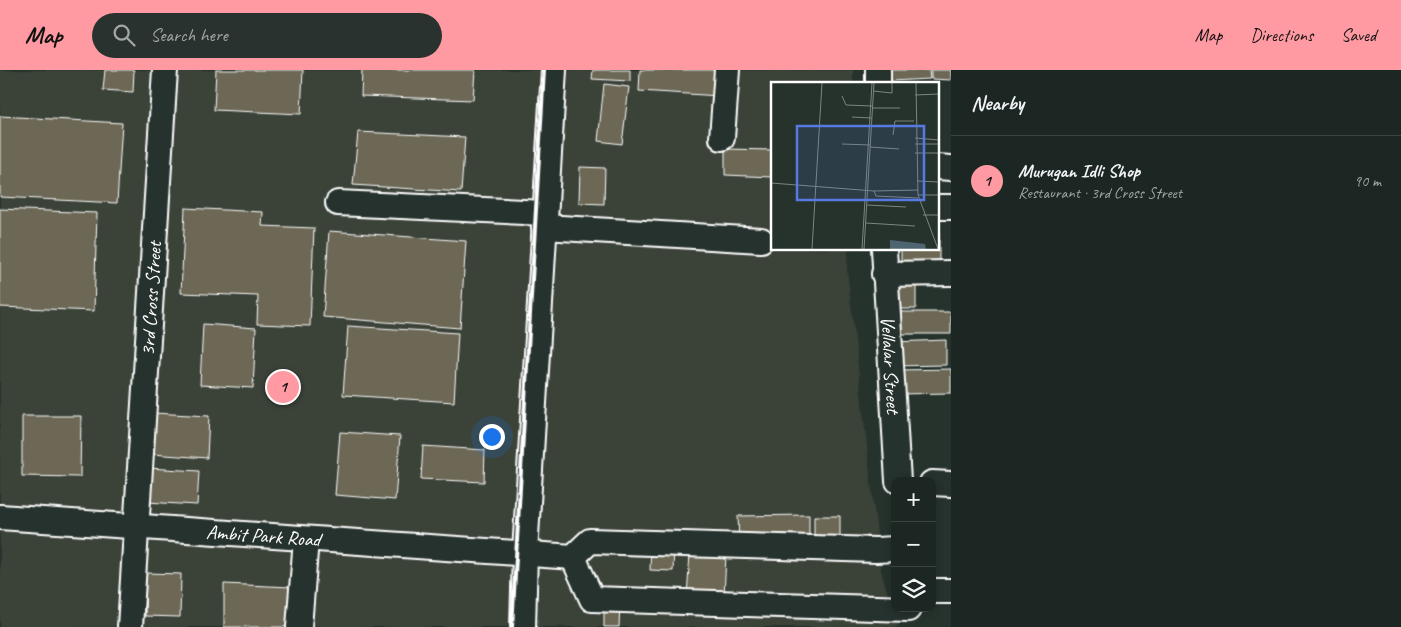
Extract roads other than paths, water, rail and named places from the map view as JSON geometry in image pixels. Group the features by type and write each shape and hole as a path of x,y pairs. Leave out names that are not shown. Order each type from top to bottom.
{"street":[{"name":"3rd Cross Street","path":"130,627 165,70"},
{"path":"522,627 554,70"},
{"path":"722,138 726,70"},
{"path":"938,167 951,168"},
{"path":"338,203 761,240"},
{"path":"938,207 951,208"},
{"name":"Vellalar Street","path":"884,250 898,477"},
{"path":"884,274 951,274"},
{"path":"936,483 951,484"},
{"name":"Ambit Park Road","path":"0,517 136,528 573,557"},
{"path":"299,627 306,539"},
{"path":"891,549 590,541 573,557 592,599 910,615"},
{"path":"936,592 951,591"}],"railway":[{"path":"512,627 544,70"}],"place":[{"name":"Murugan Idli Shop","path":"283,387"}]}
